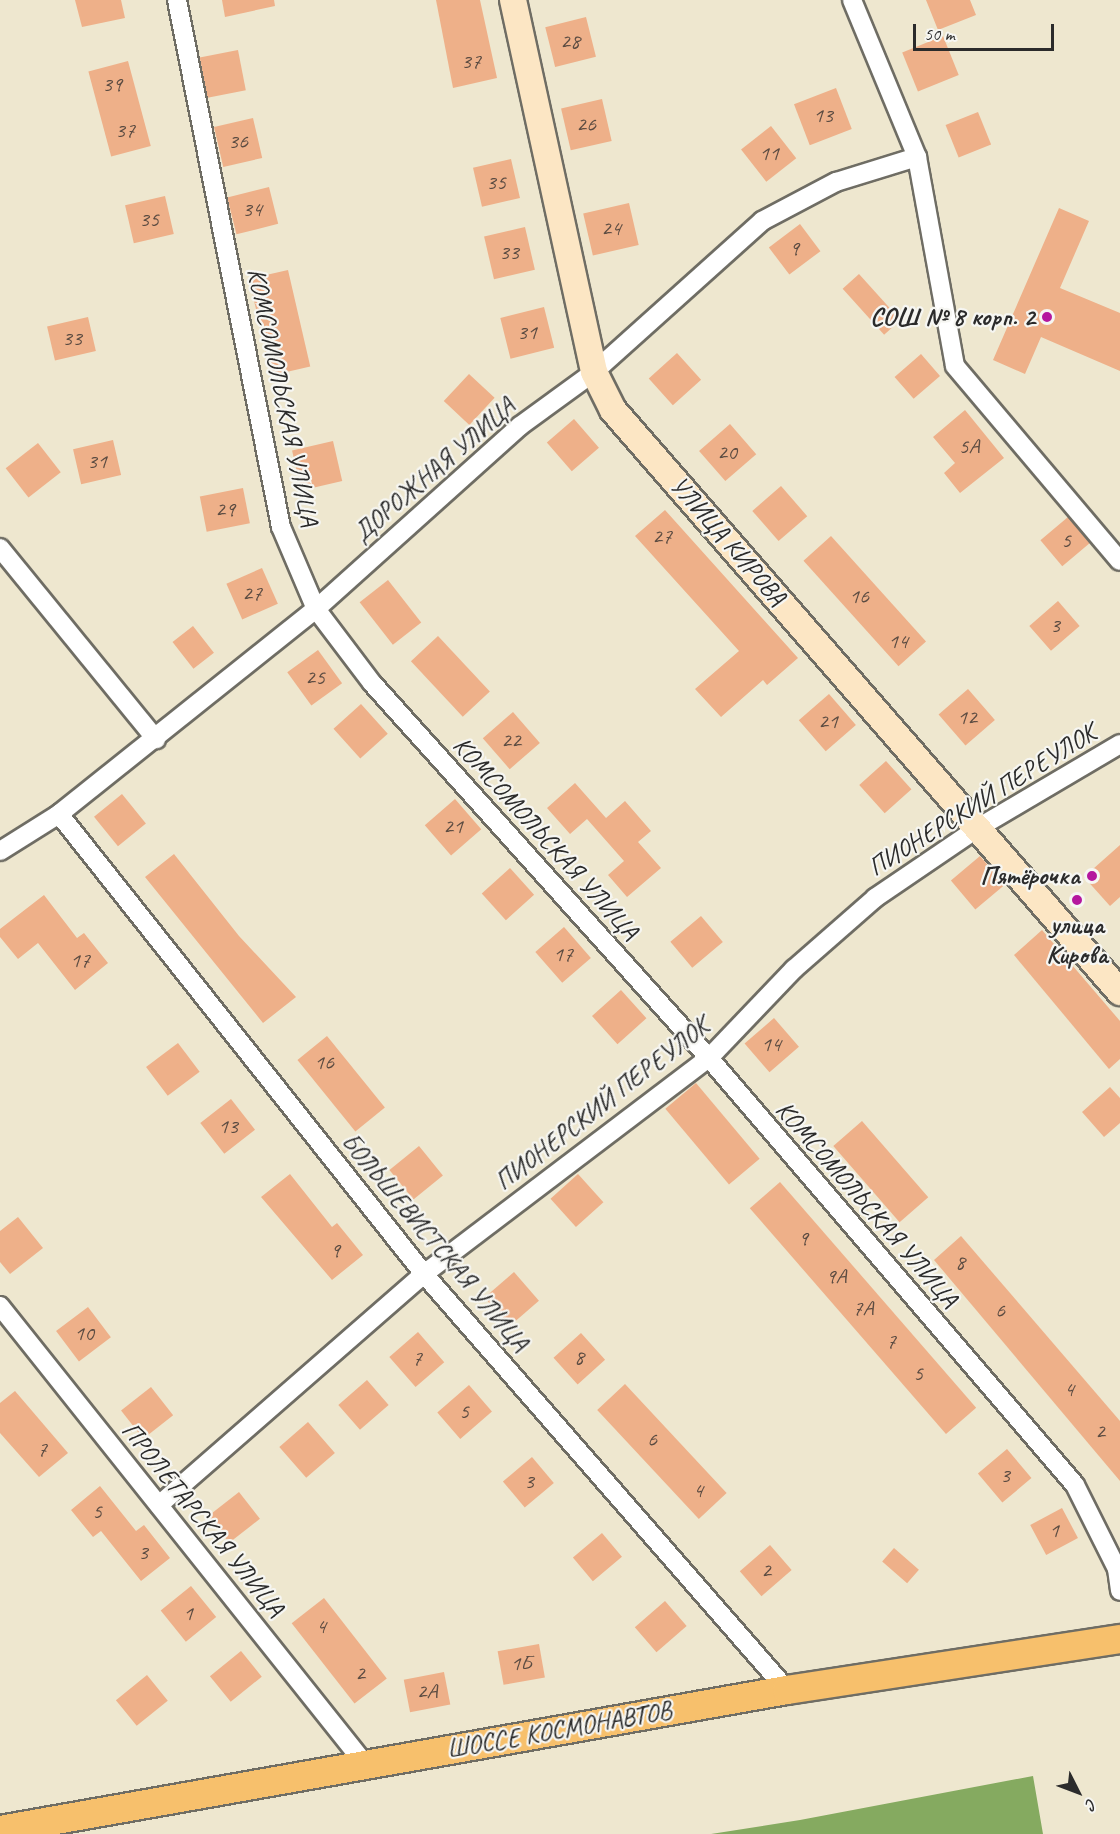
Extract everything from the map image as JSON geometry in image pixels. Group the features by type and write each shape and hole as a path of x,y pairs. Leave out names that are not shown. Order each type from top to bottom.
{"main road":[{"name":"ШОССЕ КОСМОНАВТОВ","path":"0,1830 787,1690 1120,1639"}],"street":[{"name":"КОМСОМОЛЬСКАЯ УЛИЦА","path":"177,0 281,528 316,609 372,683 709,1058 1074,1485 1117,1569 1120,1591"},
{"name":"УЛИЦА КИРОВА","path":"513,0 594,372 614,410 1120,992"},
{"path":"852,0 917,157 955,366 1120,561"},
{"name":"ДОРОЖНАЯ УЛИЦА","path":"0,851 59,814 156,740 316,609 520,426 594,372 762,221 836,182 917,157"},
{"path":"0,548 156,740"},
{"name":"ПИОНЕРСКИЙ ПЕРЕУЛОК","path":"159,1505 423,1274 709,1058 794,969 875,898 978,828 1120,744"},
{"name":"БОЛЬШЕВИСТСКАЯ УЛИЦА","path":"59,814 423,1274 787,1690"},
{"name":"ПРОЛЕТАРСКАЯ УЛИЦА","path":"0,1306 365,1764"}],"green space":[{"path":"1033,1776 1043,1834 711,1834 800,1820"}],"building":[{"path":"75,0 121,0 125,18 82,27"},
{"path":"222,0 274,0 275,6 225,17"},
{"path":"436,0 480,0 497,78 453,88"},
{"path":"926,0 970,0 976,15 938,30"},
{"path":"586,17 596,57 555,67 545,27"},
{"path":"943,36 959,75 918,91 902,52"},
{"path":"238,50 246,90 208,98 200,57"},
{"path":"128,61 151,146 111,157 88,72"},
{"path":"836,88 852,129 810,145 794,104"},
{"path":"602,99 612,141 571,150 561,108"},
{"path":"978,112 991,144 959,158 946,125"},
{"path":"253,118 262,158 223,167 214,127"},
{"path":"771,126 796,158 766,182 741,149"},
{"path":"511,159 520,198 482,207 473,168"},
{"path":"269,187 278,224 236,234 227,197"},
{"path":"165,196 174,234 134,243 125,205"},
{"path":"629,203 639,245 593,255 583,214"},
{"path":"1059,208 1089,221 1060,288 1120,313 1120,371 1041,337 1025,374 993,360"},
{"path":"800,224 820,251 789,275 769,247"},
{"path":"525,227 535,270 494,279 484,236"},
{"path":"288,270 310,366 271,375 249,279"},
{"path":"859,274 900,320 884,335 843,289"},
{"path":"544,307 554,348 510,359 500,318"},
{"path":"88,317 96,351 55,361 47,326"},
{"path":"677,353 701,380 673,405 649,378"},
{"path":"921,354 940,376 914,399 895,377"},
{"path":"469,374 495,398 469,425 444,401"},
{"path":"965,410 1004,458 960,493 944,473 955,463 933,437"},
{"path":"574,419 599,448 572,471 547,443"},
{"path":"730,424 756,454 725,481 699,451"},
{"path":"113,440 121,475 81,484 73,449"},
{"path":"333,441 342,481 301,490 292,450"},
{"path":"38,443 61,472 28,497 6,468"},
{"path":"781,486 807,516 779,541 752,511"},
{"path":"243,488 250,523 207,532 200,496"},
{"path":"665,510 798,658 767,685 763,680 721,717 695,689 739,651 635,536"},
{"path":"1068,517 1090,543 1062,566 1040,540"},
{"path":"831,536 926,642 899,666 804,561"},
{"path":"262,568 278,604 242,619 226,584"},
{"path":"388,580 421,623 393,645 360,602"},
{"path":"1058,601 1080,626 1051,651 1029,626"},
{"path":"193,626 214,653 193,669 173,642"},
{"path":"438,636 490,692 463,717 411,661"},
{"path":"318,650 342,683 311,706 287,672"},
{"path":"968,689 995,720 965,746 939,715"},
{"path":"829,694 856,725 826,751 799,720"},
{"path":"361,704 388,734 360,758 334,729"},
{"path":"513,712 540,743 510,769 483,738"},
{"path":"886,761 911,789 885,813 859,785"},
{"path":"575,783 606,818 625,801 651,831 638,842 661,868 627,897 608,875 624,861 587,819 570,834 547,808"},
{"path":"122,794 146,824 118,846 94,817"},
{"path":"455,799 481,829 451,855 425,825"},
{"path":"1120,845 1120,897 1110,906 1084,877"},
{"path":"174,854 239,936 296,997 263,1023 145,877"},
{"path":"980,856 1004,885 975,910 951,880"},
{"path":"510,868 534,895 506,920 482,893"},
{"path":"44,895 77,938 84,933 108,963 75,990 38,943 18,959 0,937 0,929"},
{"path":"701,916 723,942 692,968 670,942"},
{"path":"564,927 591,958 562,983 535,952"},
{"path":"1042,930 1120,1021 1120,1059 1109,1069 1014,955"},
{"path":"621,990 646,1018 617,1044 592,1016"},
{"path":"774,1018 799,1047 769,1072 745,1044"},
{"path":"327,1036 385,1107 355,1131 297,1060"},
{"path":"178,1043 200,1072 168,1096 146,1067"},
{"path":"696,1083 760,1159 729,1185 665,1109"},
{"path":"1110,1087 1120,1098 1120,1123 1104,1137 1082,1112"},
{"path":"231,1099 255,1130 224,1154 200,1123"},
{"path":"862,1121 928,1197 900,1222 833,1146"},
{"path":"419,1146 443,1176 413,1199 389,1170"},
{"path":"290,1174 332,1227 337,1223 363,1255 332,1280 261,1197"},
{"path":"578,1174 603,1202 576,1227 551,1199"},
{"path":"780,1182 976,1408 946,1434 750,1208"},
{"path":"18,1217 43,1248 10,1274 0,1262 0,1231"},
{"path":"961,1236 1120,1421 1120,1481 934,1260"},
{"path":"514,1272 539,1301 509,1326 485,1298"},
{"path":"88,1307 111,1337 79,1361 56,1331"},
{"path":"418,1332 444,1362 416,1387 389,1357"},
{"path":"581,1333 605,1360 578,1385 554,1358"},
{"path":"367,1380 389,1405 360,1430 338,1405"},
{"path":"625,1384 727,1493 699,1519 597,1410"},
{"path":"469,1385 492,1411 460,1439 437,1413"},
{"path":"151,1387 173,1415 143,1439 121,1410"},
{"path":"15,1391 68,1453 39,1477 0,1433 0,1403"},
{"path":"308,1422 335,1453 306,1478 279,1447"},
{"path":"1007,1449 1031,1478 1002,1503 978,1473"},
{"path":"532,1457 554,1483 525,1507 503,1481"},
{"path":"100,1486 136,1531 144,1525 170,1558 141,1581 101,1531 93,1537 71,1510"},
{"path":"239,1492 260,1519 229,1543 208,1516"},
{"path":"1062,1508 1078,1538 1046,1555 1030,1525"},
{"path":"602,1533 622,1557 593,1581 573,1557"},
{"path":"770,1545 792,1570 761,1596 740,1571"},
{"path":"894,1548 919,1570 907,1583 882,1562"},
{"path":"191,1586 216,1617 186,1642 161,1611"},
{"path":"324,1598 387,1678 354,1704 292,1623"},
{"path":"665,1601 687,1626 656,1652 635,1627"},
{"path":"539,1644 545,1677 504,1685 498,1651"},
{"path":"241,1651 262,1677 231,1702 210,1676"},
{"path":"444,1672 450,1704 410,1712 404,1680"},
{"path":"147,1675 168,1701 137,1726 116,1700"}],"place":[{"name":"СОШ № 8 корп. 2","path":"1047,317"},
{"name":"Пятёрочка","path":"1092,876"},
{"name":"улица Кирова","path":"1077,900"}]}
